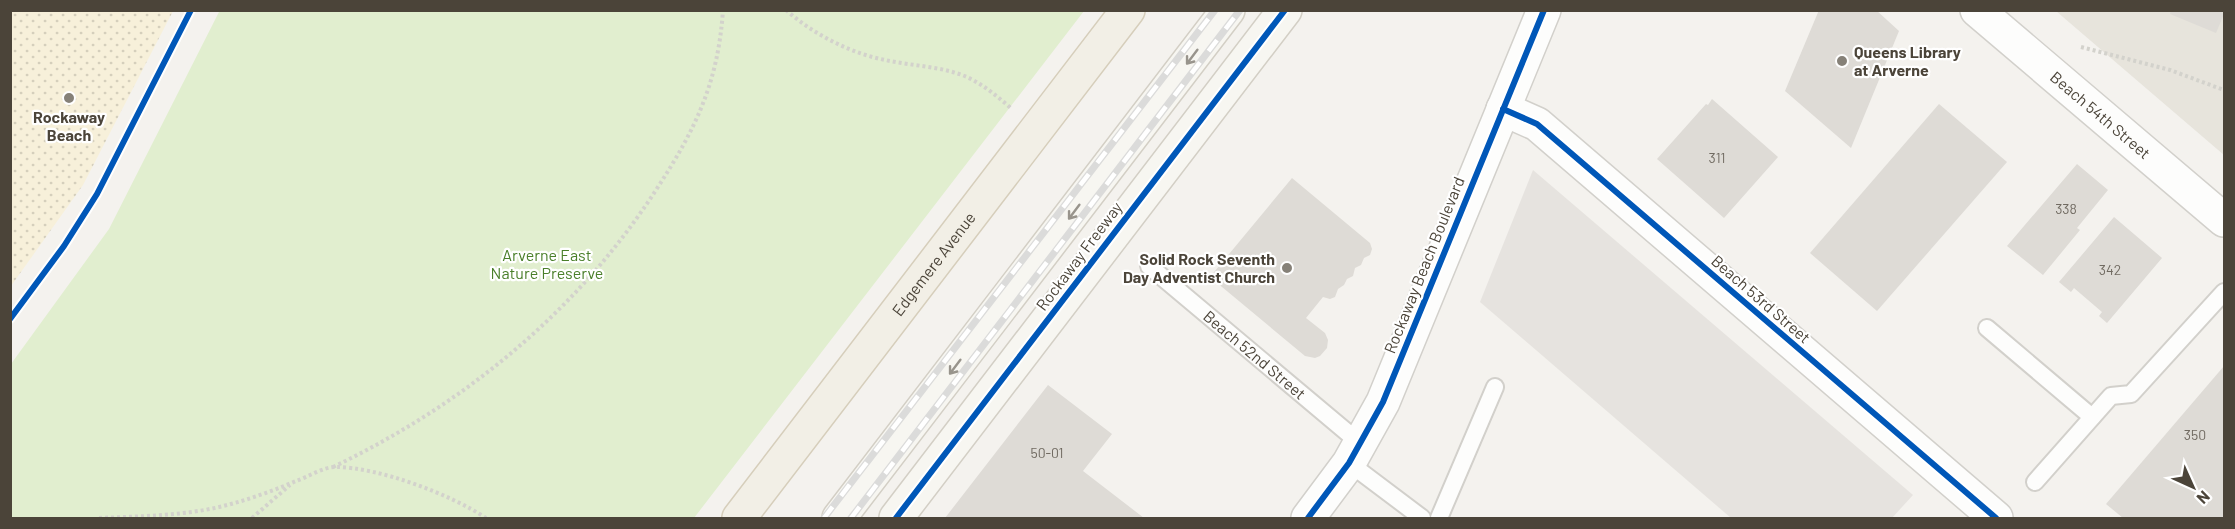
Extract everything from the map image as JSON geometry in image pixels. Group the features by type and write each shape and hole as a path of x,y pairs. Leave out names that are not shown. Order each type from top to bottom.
{"main road":[{"name":"Edgemere Avenue","path":"739,519 1128,10"}],"street":[{"name":"Rockaway Freeway","path":"839,519 1228,10"},
{"name":"Rockaway Freeway","path":"896,519 1285,10"},
{"name":"Rockaway Beach Boulevard","path":"1308,519 1355,453 1383,402 1544,10"},
{"name":"Beach 54th Street","path":"1977,10 2224,220"},
{"name":"Beach 53rd Street","path":"1503,109 1537,124 1996,519"}],"lane":[{"name":"Beach 52nd Street","path":"1149,266 1355,453 1422,519"},
{"path":"2035,482 2111,396 2131,394 2224,292"},
{"path":"1987,328 2092,417"},
{"path":"1439,519 1495,387"}],"path":[{"path":"99,519 189,514 231,504 291,483 333,467 411,425 487,373 537,332 594,273 644,208 694,125 713,78 723,10"},
{"path":"786,10 844,47 884,60 932,67 966,77 986,88 1012,109"},
{"path":"2081,47 2170,70 2224,90"},
{"path":"333,467 368,471 412,484 458,503 486,519"},
{"path":"252,519 291,483"}],"shaded area":[{"path":"2056,11 2224,11 2224,155"},
{"path":"1533,170 1913,495 1892,518 1731,518 1480,302"}],"green space":[{"name":"Arverne East Nature Preserve","path":"220,10 1084,11 694,518 11,518 11,364 109,229"}],"sand":[{"name":"Rockaway Beach","path":"11,10 173,11 83,185 11,286"}],"building":[{"name":"Queens Library at Arverne","path":"1819,10 1876,10 1899,31 1851,148 1785,91"},
{"path":"2171,10 2224,10 2224,14 2216,33 2170,14"},
{"path":"1712,99 1778,157 1724,218 1657,159"},
{"path":"1939,104 2007,162 1877,311 1810,253"},
{"path":"2077,164 2108,190 2077,228 2080,230 2043,275 2007,246"},
{"name":"Solid Rock Seventh Day Adventist Church","path":"1292,178 1370,243 1372,249 1370,255 1355,268 1353,276 1338,289 1335,297 1330,299 1323,297 1306,318 1325,333 1328,340 1327,348 1315,358 1305,356 1210,277"},
{"path":"2114,217 2162,258 2107,323 2099,316 2102,312 2074,288 2071,292 2059,282"},
{"path":"2224,366 2224,518 2123,518 2106,504"},
{"path":"1048,385 1112,434 1083,471 1144,518 945,518"}],"railway":[{"path":"824,518 1215,10"},
{"path":"851,518 1240,10"}],"cycle path":[{"path":"10,319 64,246 97,194 191,10"},
{"path":"896,518 1285,10"},
{"path":"1308,518 1349,463 1383,402 1544,10"},
{"path":"1503,109 1537,124 1996,518"}],"place":[{"name":"Queens Library at Arverne","path":"1842,61"},
{"name":"Rockaway Beach","path":"69,98"},
{"name":"Solid Rock Seventh Day Adventist Church","path":"1287,268"}]}
